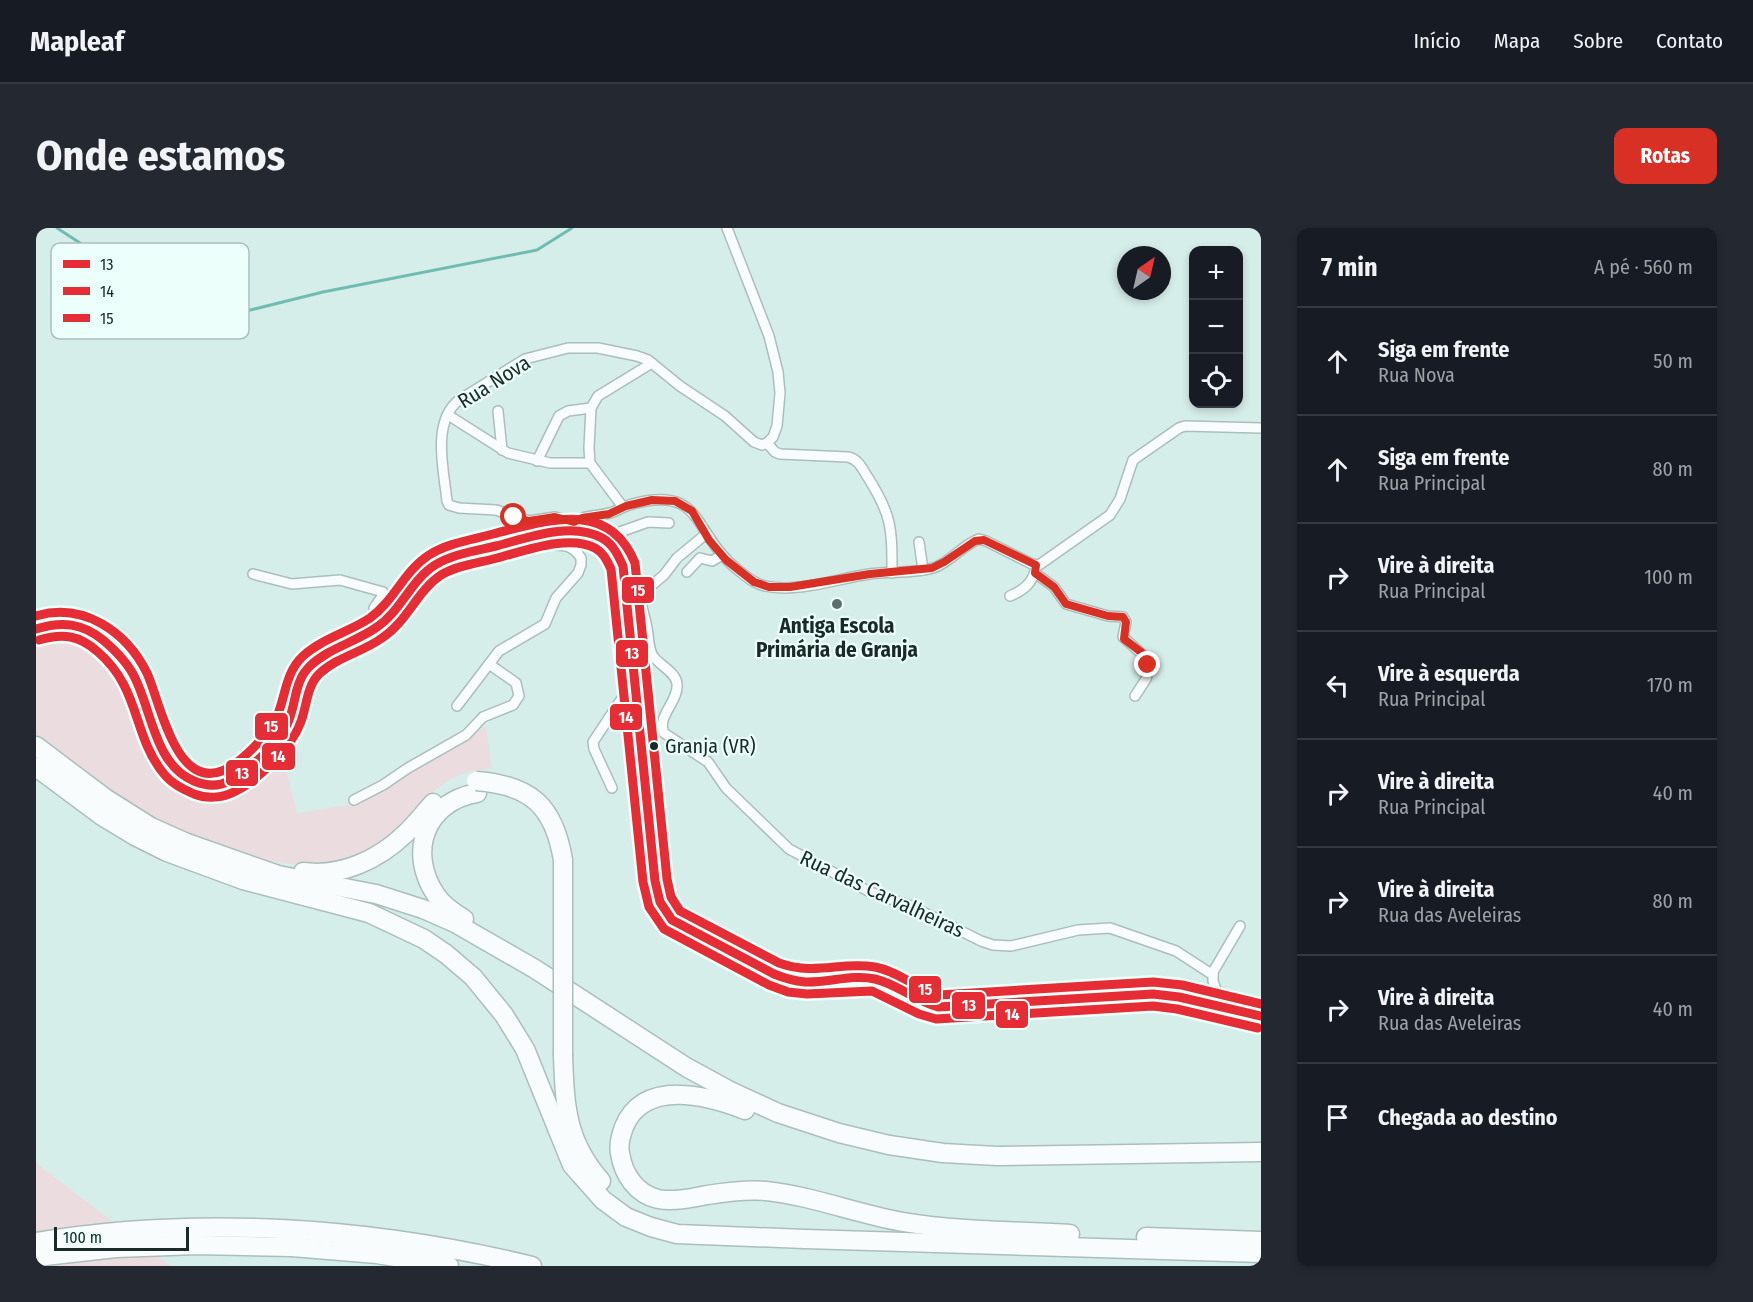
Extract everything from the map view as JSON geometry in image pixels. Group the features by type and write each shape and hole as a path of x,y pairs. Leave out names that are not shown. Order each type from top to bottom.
{"highway":[{"path":"36,746 105,798 151,827 233,861 278,875 376,894 423,909 455,923 519,958 686,1067 778,1113 839,1133 889,1145 943,1153 997,1156 1261,1152"},
{"path":"36,761 125,823 189,855 250,876 383,905 434,921 481,944 528,972 627,1038 698,1080 747,1106 794,1124 897,1151 997,1162 1261,1161"},
{"path":"36,767 102,816 167,852 243,880 369,913 424,939 446,954 472,977 504,1015 525,1049 572,1166 603,1200 626,1217 651,1227 677,1234 1259,1247"},
{"path":"233,861 307,873 345,869 369,861 387,850 408,832 436,800 452,789 512,786 532,798 547,814 559,840 563,860 558,1110 564,1138 581,1174"},
{"path":"477,787 444,807 429,825 423,839 424,872 437,897 455,914 523,956 635,1034"},
{"path":"558,1053 566,1109 573,1138 590,1167 610,1191 654,1217 691,1223 922,1233 980,1230"},
{"path":"1072,1162 982,1165 886,1153 835,1141 781,1124 738,1107 692,1095 667,1095 645,1103 635,1110 627,1120 619,1149 622,1165 631,1182 644,1193 658,1199 675,1200 721,1193 777,1192 816,1199 869,1215 939,1228 1114,1242"},
{"path":"36,1242 85,1234 183,1228 289,1229 387,1239 489,1256 532,1266"},
{"path":"36,1257 116,1248 197,1245 292,1247 377,1254 449,1266"}],"main road":[{"path":"36,629 61,622 77,624 95,633 130,667 140,686 167,759 189,779 209,785 224,783 256,758 285,728 300,682 308,668 322,657 369,633 384,622 425,573 439,563 460,555 571,526 603,538 614,546 621,561 657,896 667,915 686,929 781,978 807,982 874,979 934,1006 1153,994 1172,996 1261,1016"}],"street":[{"path":"623,507 590,464 591,408 598,396 652,363 680,386 725,416 754,442 762,445 773,437 777,426 780,393 778,372 770,340 727,228"},
{"name":"Rua Nova","path":"571,526 555,517 529,521 493,509 459,508 449,505 442,439 448,415 456,403 530,357 568,348 590,347 637,356 652,363"},
{"path":"537,461 560,416 568,411 591,408"},
{"path":"498,411 502,450"},
{"path":"448,415 502,450 537,461 590,464"},
{"path":"1010,596 1026,588 1036,569 1043,563 1110,515 1120,499 1133,460 1179,428 1187,426 1261,428"},
{"path":"767,443 780,454 848,457 856,460 881,499 890,524 892,573"},
{"path":"571,526 582,518 609,514 623,507 656,499 675,501 692,511 722,555 754,582 769,587 801,586 870,574 923,570 937,567 979,539 986,541 1036,569 1054,587 1066,604 1124,619 1126,622 1124,639 1141,652 1149,668 1146,679 1135,696"},
{"path":"603,538 651,521 669,523"},
{"path":"631,645 639,629 637,602 639,596 664,575 677,558 706,534"},
{"path":"457,706 501,649 545,624 556,598 581,566 579,555 569,547 540,546 526,538"},
{"path":"919,542 923,570"},
{"path":"687,572 700,558 710,561 722,555"},
{"path":"253,574 292,584 340,579 383,592 374,607 376,612 397,608"},
{"name":"Rua das Carvalheiras","path":"639,596 650,649 677,683 663,723 664,733 708,762 726,788 789,849 870,892 911,906 989,944 1011,946 1078,930 1110,928 1176,951 1213,975"},
{"path":"354,800 466,735 483,717 506,709 515,703 519,693 516,683 489,664"},
{"path":"612,788 593,742 634,680"},
{"path":"1222,1007 1213,975 1217,964 1240,926"}],"shaded area":[{"path":"64,632 82,635 118,661 183,783 202,792 218,792 233,785 280,744 297,813 355,804 486,726 492,769 470,772 452,779 425,799 388,838 372,850 345,861 314,865 280,862 245,855 178,829 124,800 36,736 36,641"},
{"path":"36,1163 171,1266 36,1266"}],"waterway":[{"path":"57,228 80,243"},
{"path":"249,310 323,292 537,250 572,228"}],"transit line":[{"name":"15","path":"36,616 70,613 86,617 115,633 127,644 147,673 164,721 181,755 192,767 206,773 222,771 238,762 269,730 278,714 297,662 319,644 370,618 386,603 413,569 429,555 460,542 534,524 574,519 593,522 609,529 624,543 635,563 667,879 671,897 680,911 779,963 805,968 875,967 892,972 939,995 1153,982 1182,985 1261,1004"},
{"name":"13","path":"36,629 54,625 71,625 87,630 103,640 132,673 156,736 171,763 194,781 216,785 229,781 246,770 264,755 279,737 289,720 301,678 310,666 326,654 377,627 393,613 419,579 435,565 457,555 535,535 563,531 590,533 609,543 623,566 655,881 660,902 672,920 782,977 805,982 875,979 938,1007 1153,994 1179,997 1261,1016"},
{"name":"14","path":"39,640 70,637 84,642 98,652 112,666 122,681 146,744 164,774 174,783 194,794 219,797 234,792 253,780 281,753 296,733 309,691 319,674 334,663 375,643 391,631 425,589 441,575 461,567 546,545 584,544 601,552 611,569 643,882 649,907 664,929 769,985 788,992 807,994 872,991 919,1014 936,1019 1153,1006 1177,1009 1258,1028"}],"place":[{"name":"Antiga Escola Primária de Granja","path":"837,604"},
{"name":"Granja (VR)","path":"654,746"}],"route":[{"path":"514,517 529,521 555,517 574,522 582,518 609,514 626,506 652,500 675,501 684,504 692,511 709,540 726,560 758,585 769,587 801,586 870,574 937,567 975,541 984,540 1036,565 1035,573 1054,587 1066,604 1108,616 1123,617 1126,622 1124,639 1141,652 1148,665"}]}
